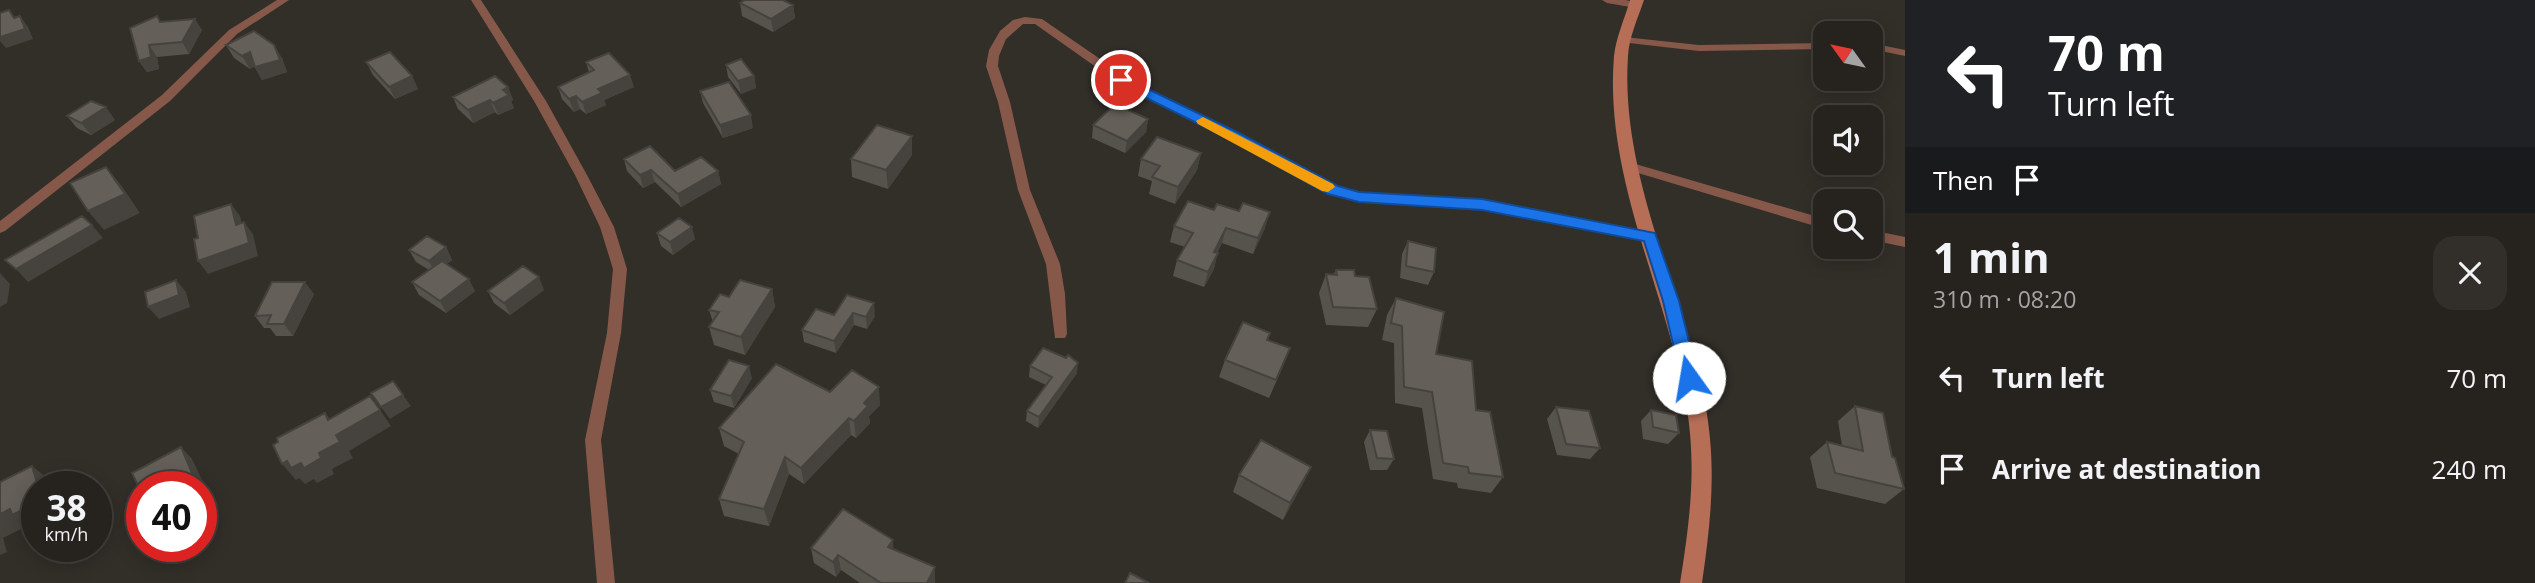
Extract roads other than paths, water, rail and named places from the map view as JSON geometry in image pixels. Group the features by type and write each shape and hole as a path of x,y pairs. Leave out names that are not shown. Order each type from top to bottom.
{"street":[{"path":"0,228 166,99 233,32 284,0"},
{"path":"477,0 581,175 607,227 620,269 614,333 593,440 606,583"},
{"path":"1607,0 1636,2 1625,40 1620,80 1632,167 1650,237 1671,301 1695,404 1703,492 1691,583"},
{"path":"1060,334 1059,295 1051,256 1025,193 1012,146 1002,92 994,75 992,62 995,47 1008,30 1017,22 1026,20 1038,21 1134,88 1232,135 1333,190 1359,197 1482,204 1650,237"},
{"path":"1625,40 1699,48 1813,46"},
{"path":"1883,48 1905,53"},
{"path":"1632,167 1813,220"},
{"path":"1883,237 1905,242"}]}
